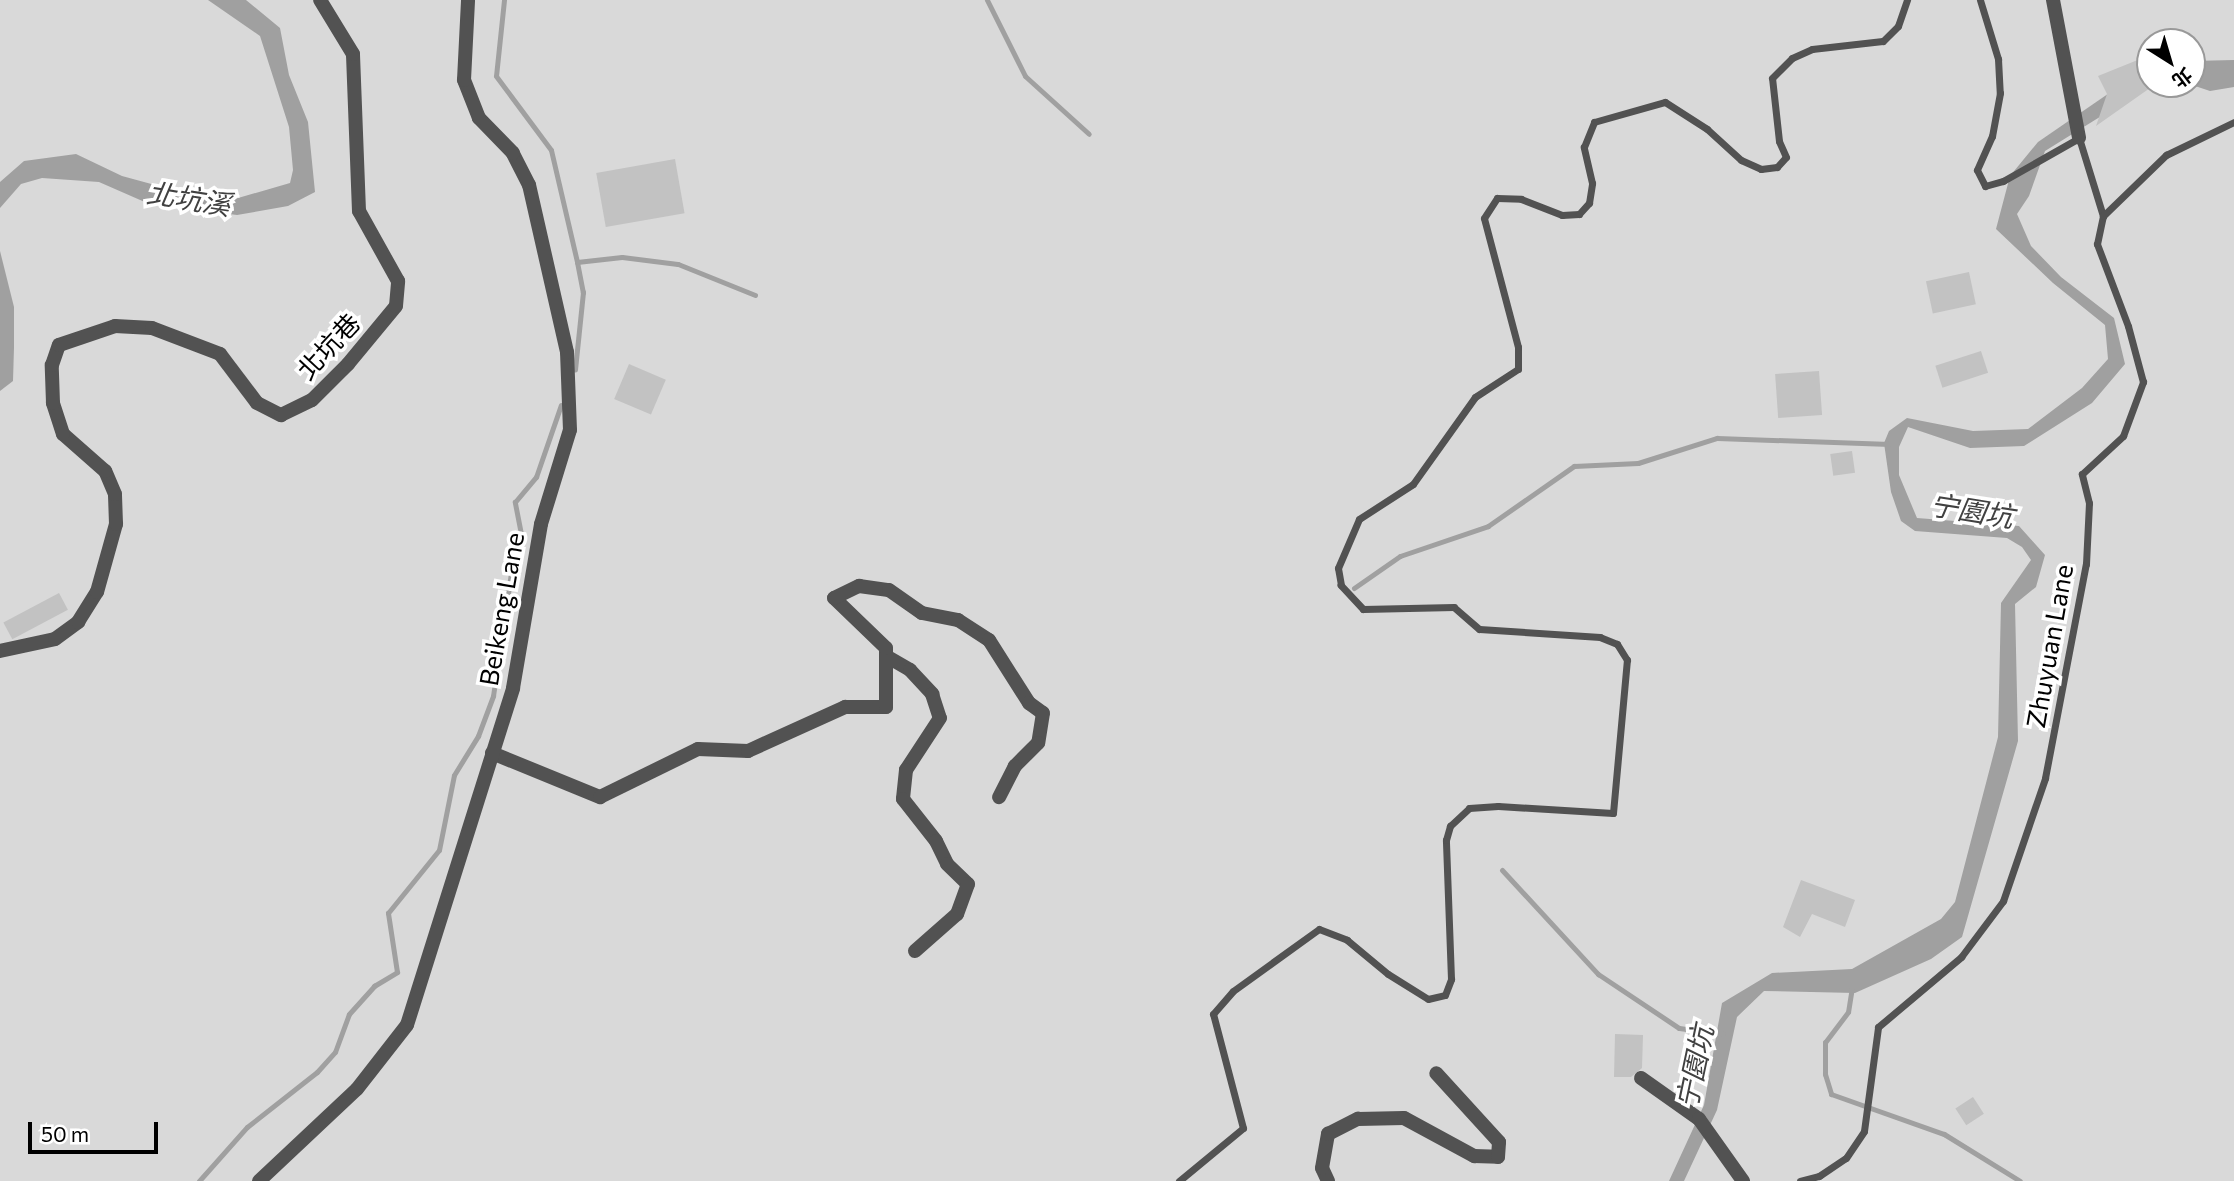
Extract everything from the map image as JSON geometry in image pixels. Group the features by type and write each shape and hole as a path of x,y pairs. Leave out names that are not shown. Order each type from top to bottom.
{"street":[{"name":"北坑巷","path":"0,651 55,639 78,622 97,592 116,524 115,494 105,471 63,434 53,403 52,365 59,345 115,326 152,328 220,354 257,403 281,415 312,400 348,365 396,306 398,281 359,211 353,54 320,0"},
{"name":"Beikeng Lane","path":"259,1181 357,1089 407,1025 513,688 541,524 570,430 567,352 529,186 513,153 479,118 464,80 468,0"},
{"path":"2053,0 2080,138"},
{"path":"492,753 600,797 698,749 748,751 845,707 886,707 886,648 834,598 859,586 889,590 922,613 958,620 989,640 1029,703 1043,713 1038,743 1015,766 999,797"},
{"path":"886,656 910,670 932,694 940,718 906,771 903,799 936,841 947,864 968,884 957,914 915,951"},
{"path":"1328,1181 1322,1168 1328,1134 1358,1119 1404,1118 1474,1156 1498,1157 1499,1142 1436,1073"},
{"path":"1641,1077 1699,1118 1743,1181"}],"lane":[{"path":"1178,1181 1243,1128 1213,1014 1233,992 1319,929 1348,940 1388,974 1428,999 1445,995 1451,979 1446,840 1450,826 1469,808 1488,806 1613,813 1627,660 1617,644 1600,637 1479,629 1454,607 1363,610 1339,576 1344,547 1359,519 1413,484 1475,397 1518,369 1518,347 1484,218 1497,198 1521,199 1562,215 1579,214 1589,203 1592,183 1584,147 1594,122 1665,102 1707,129 1741,160 1761,169 1777,167 1786,157 1779,141 1772,78 1792,58 1812,49 1883,41 1898,26 1908,0"},
{"path":"1980,0 1998,59 2000,93 1992,136 1977,170 1985,186 2003,181 2080,138 2103,216 2166,155 2234,122"},
{"name":"Zhuyuan Lane","path":"1800,1181 1819,1176 1846,1158 1864,1132 1878,1027 1961,957 2003,901 2045,778 2086,564 2089,503 2082,474 2123,436 2143,382 2128,326 2097,244 2103,216"}],"shaded area":[{"path":"0,0 2234,0 2234,1181 0,1181"}],"water":[{"name":"北坑溪","path":"208,0 246,0 280,28 289,75 308,122 315,192 288,206 237,215 147,203 99,182 42,178 21,184 0,208 0,182 24,161 76,154 122,176 221,203 290,183 293,170 289,127 260,36"},
{"path":"2234,60 2234,87 2206,90 2206,61"},
{"path":"2136,75 2136,80 2103,115 2045,151 2029,196 2017,214 2031,246 2061,277 2114,318 2125,364 2092,403 2024,446 1970,448 1908,427 1899,447 1899,475 1917,518 2019,526 2045,555 2036,587 2015,604 2018,741 1962,937 1931,959 1855,993 1764,991 1737,1017 1717,1110 1684,1181 1669,1181 1704,1105 1722,1003 1772,973 1852,969 1941,919 1955,902 1998,737 2001,603 2031,560 2022,547 2007,538 1915,531 1901,521 1891,492 1884,443 1889,431 1907,418 1973,431 2028,429 2082,388 2108,359 2105,325 2053,283 1996,229 2010,176 2038,142"},
{"path":"0,251 14,307 14,347 13,381 0,391"}],"building":[{"path":"2136,61 2136,98 2096,126 2107,94 2098,76"},
{"path":"675,159 685,213 606,227 596,173"},
{"path":"1969,272 1976,304 1933,313 1926,281"},
{"path":"1981,351 1988,373 1942,388 1935,366"},
{"path":"629,364 666,380 651,415 614,399"},
{"path":"1819,371 1822,415 1778,418 1775,374"},
{"path":"1852,451 1855,473 1833,476 1830,454"},
{"path":"59,593 68,610 12,639 3,623"},
{"path":"1801,880 1855,900 1845,927 1812,914 1800,937 1783,927"},
{"path":"1615,1034 1643,1035 1642,1068 1631,1077 1614,1077"},
{"path":"1973,1097 1984,1114 1966,1125 1955,1108"}],"waterway":[{"path":"504,0 496,76 551,150 583,292 575,370"},
{"path":"987,0 1025,76 1089,134"},
{"path":"577,262 622,257 678,264 755,295"},
{"path":"199,1181 247,1127 317,1072 335,1052 349,1014 374,986 397,972 388,913 439,850 454,775 478,736 493,696 511,572 521,534 515,502 536,477 561,405"},
{"path":"1354,588 1400,556 1488,526 1574,466 1638,463 1717,438 1890,444"},
{"name":"宁園坑","path":"1502,870 1598,974 1679,1028 1723,1034"},
{"path":"1852,987 1848,1012 1825,1042 1825,1074 1831,1094 1944,1134 2020,1181"}]}
